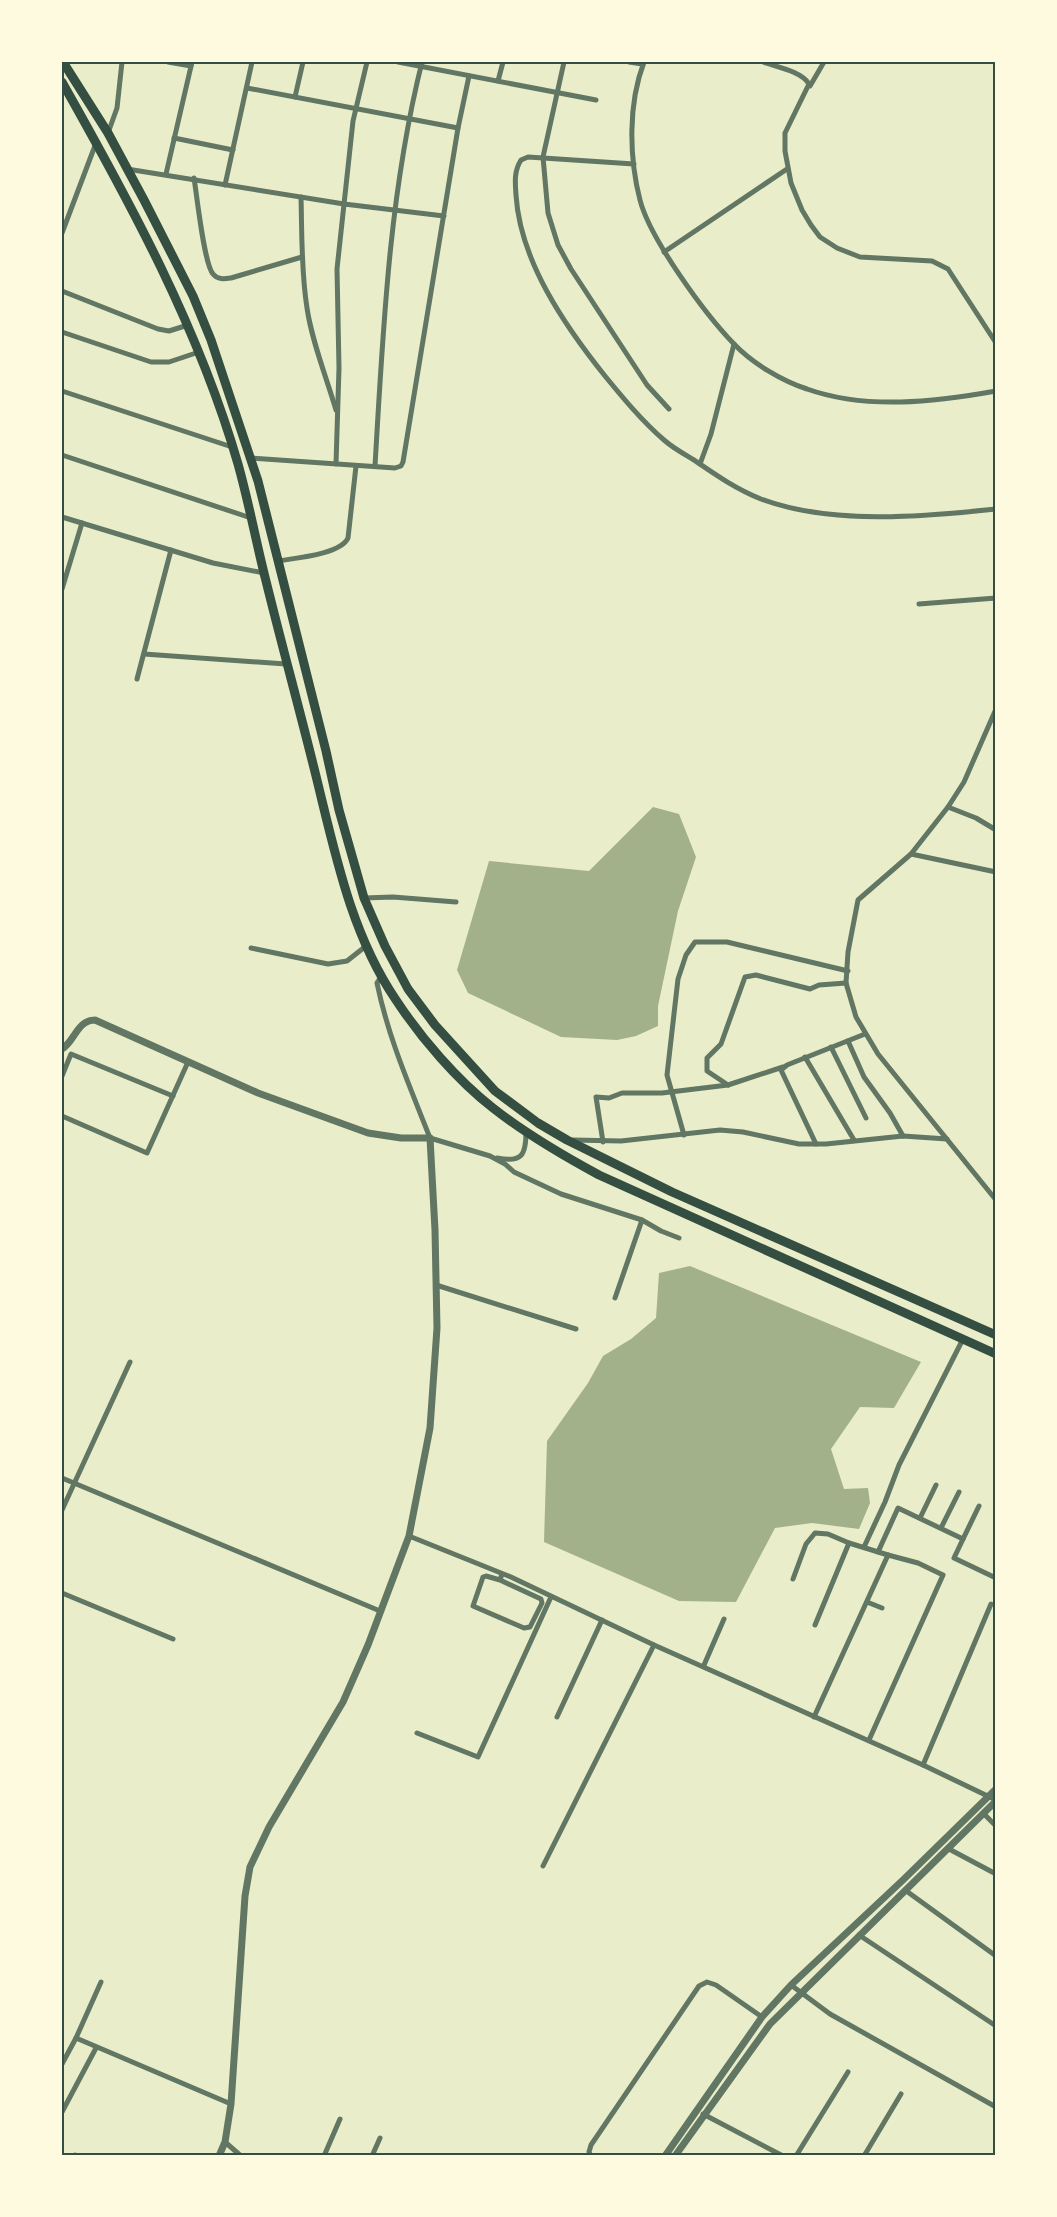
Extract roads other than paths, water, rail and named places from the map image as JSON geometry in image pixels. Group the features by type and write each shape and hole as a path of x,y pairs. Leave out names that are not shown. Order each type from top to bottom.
{"highway":[{"path":"63,62 108,133 193,296 211,340 251,458 339,810 364,898 408,989 435,1025 495,1091 538,1123 567,1140 672,1192 996,1335"},
{"path":"62,82 132,210 199,352 232,447 347,898 381,977 422,1036 489,1106 526,1132 599,1175 996,1354"}],"street":[{"path":"108,133 117,108 122,62"},
{"path":"166,174 191,64 168,62"},
{"path":"225,185 252,62"},
{"path":"295,97 303,62"},
{"path":"336,464 339,368 337,269 356,109 367,62"},
{"path":"398,62 421,64 469,76 596,100"},
{"path":"498,81 503,62"},
{"path":"564,62 543,157 548,213 558,245 571,269 647,385 669,409"},
{"path":"629,62 643,63 633,107 634,164 640,201 664,252 708,313 734,344 781,377 806,389 842,397 885,402 955,398 996,391"},
{"path":"763,62 771,63 807,80 808,89"},
{"path":"824,62 785,133 787,169 802,210 820,237 837,248 860,257 932,261 948,269 996,343"},
{"path":"375,466 387,289 395,211 421,64"},
{"path":"251,458 395,468 404,462 458,128 469,76"},
{"path":"247,88 458,128"},
{"path":"174,138 233,150"},
{"path":"62,233 96,143"},
{"path":"634,164 528,157 521,160 515,174 517,209 538,274 556,307 590,357 628,404 664,440 735,488 764,500 811,510 865,516 930,516 996,510"},
{"path":"127,169 344,204 444,216"},
{"path":"664,252 787,169"},
{"path":"194,178 206,258 212,273 217,277 231,278 302,257"},
{"path":"301,197 302,257 309,321 338,414"},
{"path":"62,291 158,329 169,331 188,325"},
{"path":"62,332 151,362 169,362 199,352"},
{"path":"700,464 711,434 734,344"},
{"path":"62,391 232,447"},
{"path":"62,455 251,518"},
{"path":"278,561 330,550 346,544 356,466"},
{"path":"62,517 213,563 264,573"},
{"path":"62,589 81,523"},
{"path":"137,680 171,550"},
{"path":"919,604 996,598"},
{"path":"144,654 286,664"},
{"path":"996,709 964,782 948,807 911,854 858,900 848,952 846,983 856,1017 865,1034 996,1200"},
{"path":"948,807 976,818 996,830"},
{"path":"911,854 996,872"},
{"path":"364,898 393,897 456,902"},
{"path":"684,1135 667,1075 678,979 686,955 695,942 727,942 848,971"},
{"path":"251,948 328,963 347,961 366,946"},
{"path":"728,1085 707,1071 707,1058 721,1044 745,978 756,975 810,989 819,985 846,983"},
{"path":"219,2156 225,2142 231,2104 245,1896 250,1867 269,1827 343,1702 368,1645 409,1536 430,1428 437,1328 430,1138 381,1004 377,983 381,977"},
{"path":"62,1049 82,1024 95,1020 258,1093 368,1133 401,1138 430,1138 506,1160 517,1159 523,1155 526,1148 526,1132"},
{"path":"603,1142 596,1097 609,1098 621,1093 662,1093 728,1085 783,1067 865,1034"},
{"path":"848,1041 864,1077 890,1113 903,1136"},
{"path":"831,1047 866,1118"},
{"path":"62,1076 71,1054 173,1096"},
{"path":"805,1058 854,1140"},
{"path":"62,1116 147,1153 188,1062"},
{"path":"783,1067 782,1074 816,1144"},
{"path":"567,1140 603,1142 720,1130 743,1132 784,1142 816,1144 903,1136 947,1139"},
{"path":"490,1156 505,1164 514,1173 561,1194 642,1220 679,1238"},
{"path":"615,1298 642,1220"},
{"path":"436,1285 576,1329"},
{"path":"864,1547 899,1465 963,1339"},
{"path":"62,1510 130,1362"},
{"path":"62,1478 380,1611"},
{"path":"920,1518 936,1485"},
{"path":"941,1527 959,1492"},
{"path":"979,1506 954,1558 996,1578"},
{"path":"878,1552 898,1508 963,1539"},
{"path":"793,1579 806,1544 815,1533 828,1534 849,1543 918,1563 943,1575 869,1740"},
{"path":"409,1536 704,1665 994,1799"},
{"path":"814,1624 849,1543"},
{"path":"814,1717 888,1555"},
{"path":"501,1577 483,1577 472,1604 474,1608 527,1628 551,1597"},
{"path":"62,1593 173,1639"},
{"path":"417,1733 478,1757 542,1610 540,1595"},
{"path":"867,1602 882,1608"},
{"path":"923,1765 991,1604"},
{"path":"704,1665 724,1619"},
{"path":"557,1717 602,1620"},
{"path":"543,1866 654,1645"},
{"path":"665,2156 770,2024 799,1993 984,1814 994,1799 996,1789"},
{"path":"675,2156 700,2112 762,2017 790,1985 994,1799"},
{"path":"984,1814 996,1826"},
{"path":"949,1849 996,1874"},
{"path":"906,1890 996,1956"},
{"path":"859,1935 996,2026"},
{"path":"62,2064 101,1982"},
{"path":"591,2156 589,2152 591,2145 699,1986 707,1982 716,1985 762,2017"},
{"path":"790,1985 830,2014 996,2107"},
{"path":"76,2038 231,2104"},
{"path":"62,2112 96,2048"},
{"path":"796,2156 848,2072"},
{"path":"864,2156 901,2094"},
{"path":"700,2112 783,2156"},
{"path":"324,2156 340,2119"},
{"path":"372,2156 380,2138"},
{"path":"225,2142 241,2156"}]}
